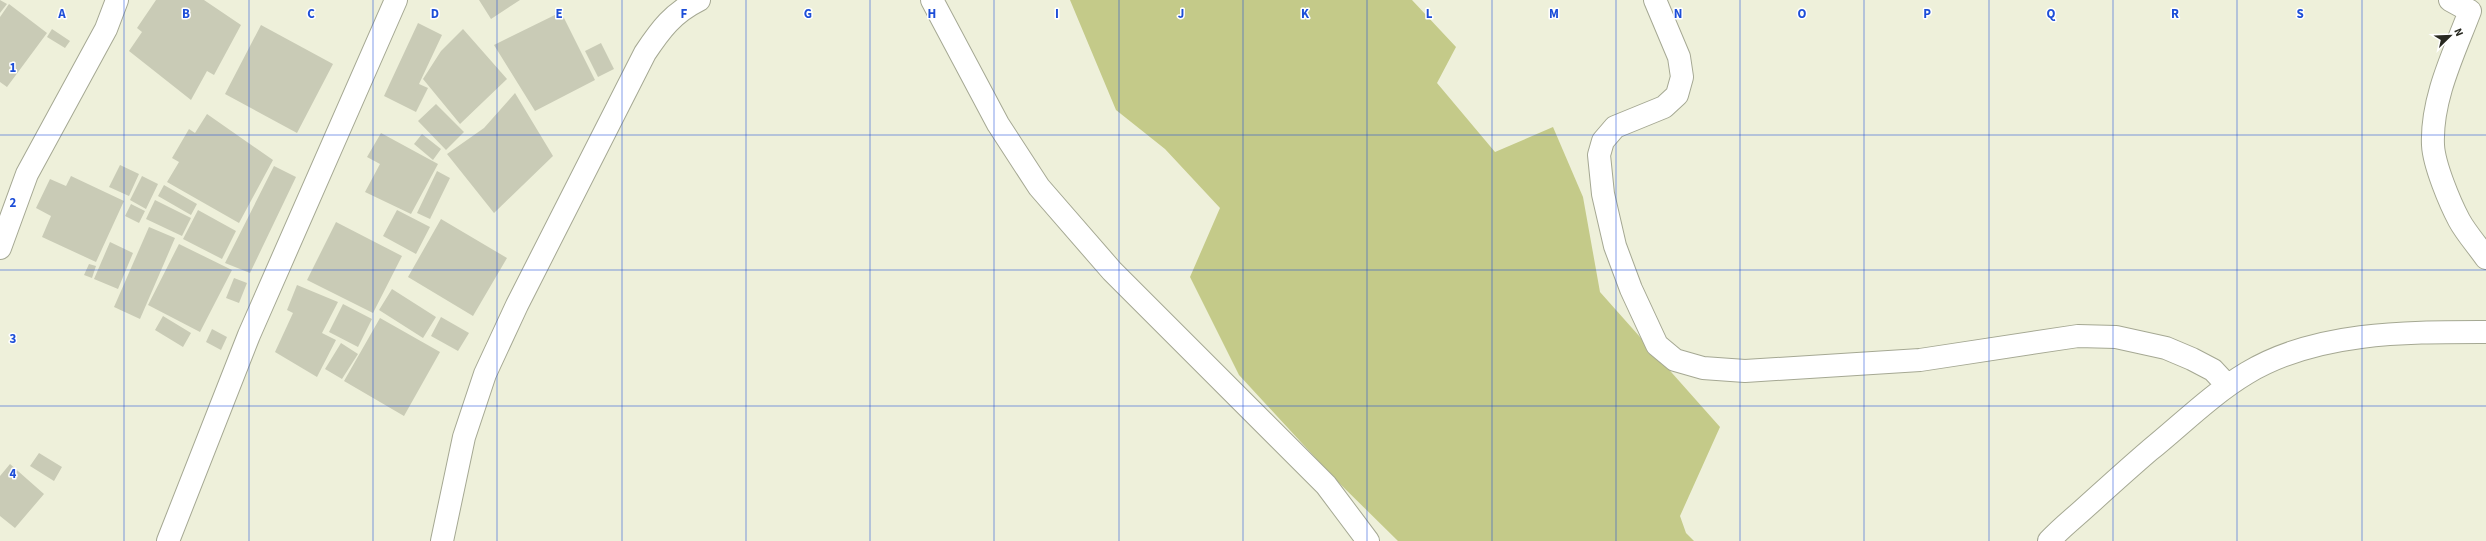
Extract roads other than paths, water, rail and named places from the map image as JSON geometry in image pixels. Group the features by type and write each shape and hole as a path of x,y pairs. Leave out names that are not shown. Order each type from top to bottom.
{"street":[{"path":"0,248 28,174 106,29 118,0"},
{"path":"168,541 249,335 396,0"},
{"path":"442,541 464,437 485,374 517,305 645,53 664,25 688,6 700,0"},
{"path":"932,0 998,124 1039,187 1112,271 1326,485 1368,541"},
{"path":"1655,0 1679,57 1682,77 1677,95 1664,107 1615,127 1604,141 1599,155 1603,194 1616,246 1631,289 1657,345 1675,360 1703,368 1745,371 1920,360 2078,336 2116,337 2166,348 2192,359 2213,370 2227,385"},
{"path":"2450,0 2474,5 2442,86 2435,119 2433,146 2441,174 2459,220 2486,258"},
{"path":"2049,541 2128,469 2227,385 2249,372 2281,357 2324,344 2378,336 2440,332 2486,332"}]}
